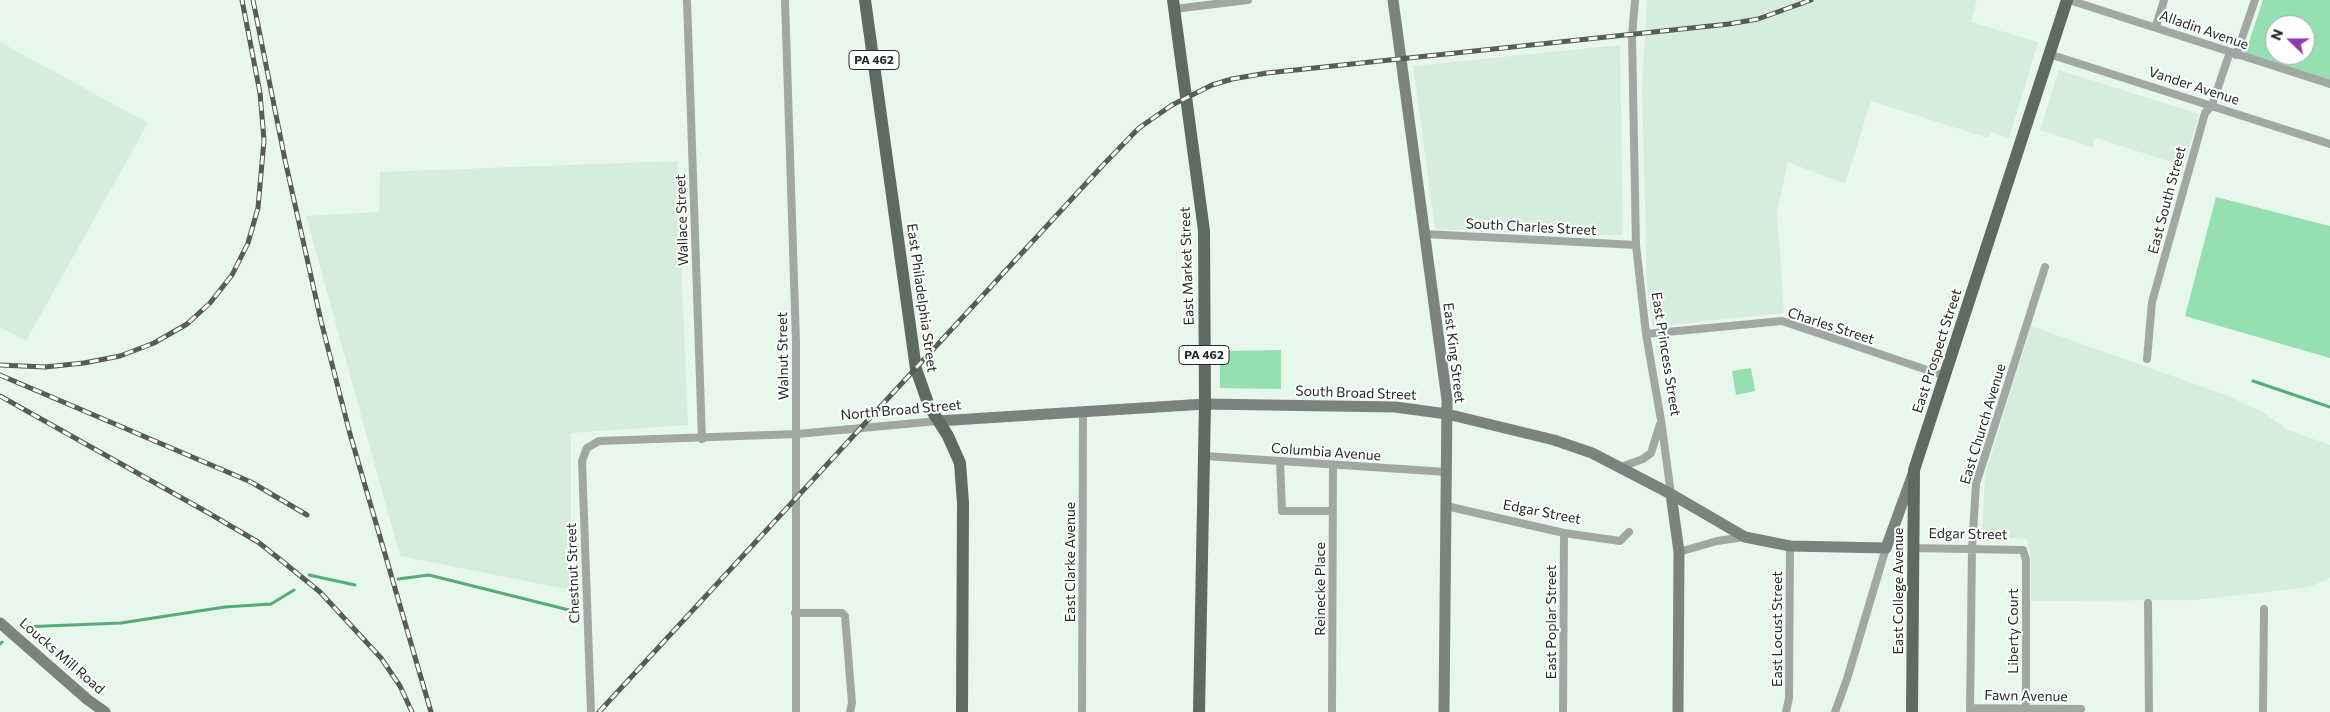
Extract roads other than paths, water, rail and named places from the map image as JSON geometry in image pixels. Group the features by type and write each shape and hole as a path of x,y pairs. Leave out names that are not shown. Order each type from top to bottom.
{"main road":[{"name":"East Philadelphia Street","path":"865,0 916,369 928,406 956,450 962,479 962,712"},
{"name":"East Prospect Street","path":"1914,470 2068,0"},
{"name":"East Market Street","path":"1174,4 1204,231 1205,404 1200,712"},
{"name":"East College Avenue","path":"1912,712 1914,470"}],"street":[{"name":"Wallace Street","path":"687,0 702,439"},
{"name":"Walnut Street","path":"785,0 797,434 796,712"},
{"path":"1174,4 1248,0"},
{"name":"East King Street","path":"1394,0 1447,414 1444,712"},
{"name":"East Princess Street","path":"1635,0 1632,43 1636,245 1646,334 1661,420 1680,552 1678,712"},
{"name":"Alladin Avenue","path":"2068,0 2156,26 2330,84"},
{"path":"2156,26 2164,0"},
{"name":"East South Street","path":"2147,359 2152,302 2188,167 2205,114 2212,105 2255,0"},
{"name":"Vander Avenue","path":"2050,54 2330,144"},
{"name":"South Charles Street","path":"1425,234 1636,245"},
{"name":"East Church Avenue","path":"1970,710 1972,549 1976,484 2045,267"},
{"name":"Charles Street","path":"1646,334 1782,322 1945,376"},
{"name":"North Broad Street","path":"600,441 702,439 797,434 938,421 1205,404"},
{"name":"South Broad Street","path":"1205,404 1395,407 1447,414 1554,440 1621,467 1671,494"},
{"name":"East Clarke Avenue","path":"1082,712 1083,412"},
{"path":"1621,467 1643,459 1651,453 1661,420"},
{"name":"Chestnut Street","path":"591,712 582,461 587,448 600,441"},
{"name":"Columbia Avenue","path":"1204,456 1447,472"},
{"path":"1280,461 1282,511 1333,511"},
{"name":"Reinecke Place","path":"1332,712 1333,465"},
{"name":"East Prospect Street","path":"1835,712 1847,679 1886,548 1914,470"},
{"path":"1671,494 1734,528 1745,537"},
{"name":"Edgar Street","path":"1446,506 1564,533 1620,541 1629,532"},
{"name":"East Poplar Street","path":"1563,712 1564,533"},
{"path":"1680,552 1717,541 1745,537 1790,546 1886,548"},
{"name":"East Locust Street","path":"1786,712 1789,698 1790,546"},
{"name":"Edgar Street","path":"1912,548 2023,550"},
{"name":"Liberty Court","path":"2023,550 2026,560 2026,710"},
{"path":"2148,603 2149,712"},
{"path":"2263,712 2264,609"},
{"path":"795,613 844,614 852,703 850,712"},
{"name":"Loucks Mill Road","path":"0,623 88,700 105,712"},
{"name":"Fawn Avenue","path":"1970,710 2081,709"}],"waterway":[{"path":"2253,381 2330,407"},
{"path":"309,575 355,585"},
{"path":"398,579 429,575 573,611"},
{"path":"21,627 121,623 225,607 271,604 294,590"}],"railway":[{"path":"0,365 45,367 84,363 120,356 154,343 187,324 210,303 232,275 248,243 258,208 264,140 260,93 242,0"},
{"path":"253,0 285,160 321,321 350,434 431,712"},
{"path":"599,712 1103,165 1139,128 1172,105 1212,85 1232,79 1267,73 1729,24 1758,19 1811,0"},
{"path":"0,375 251,482 307,515"},
{"path":"0,396 258,542 320,592 381,658 400,686 412,712"}]}
